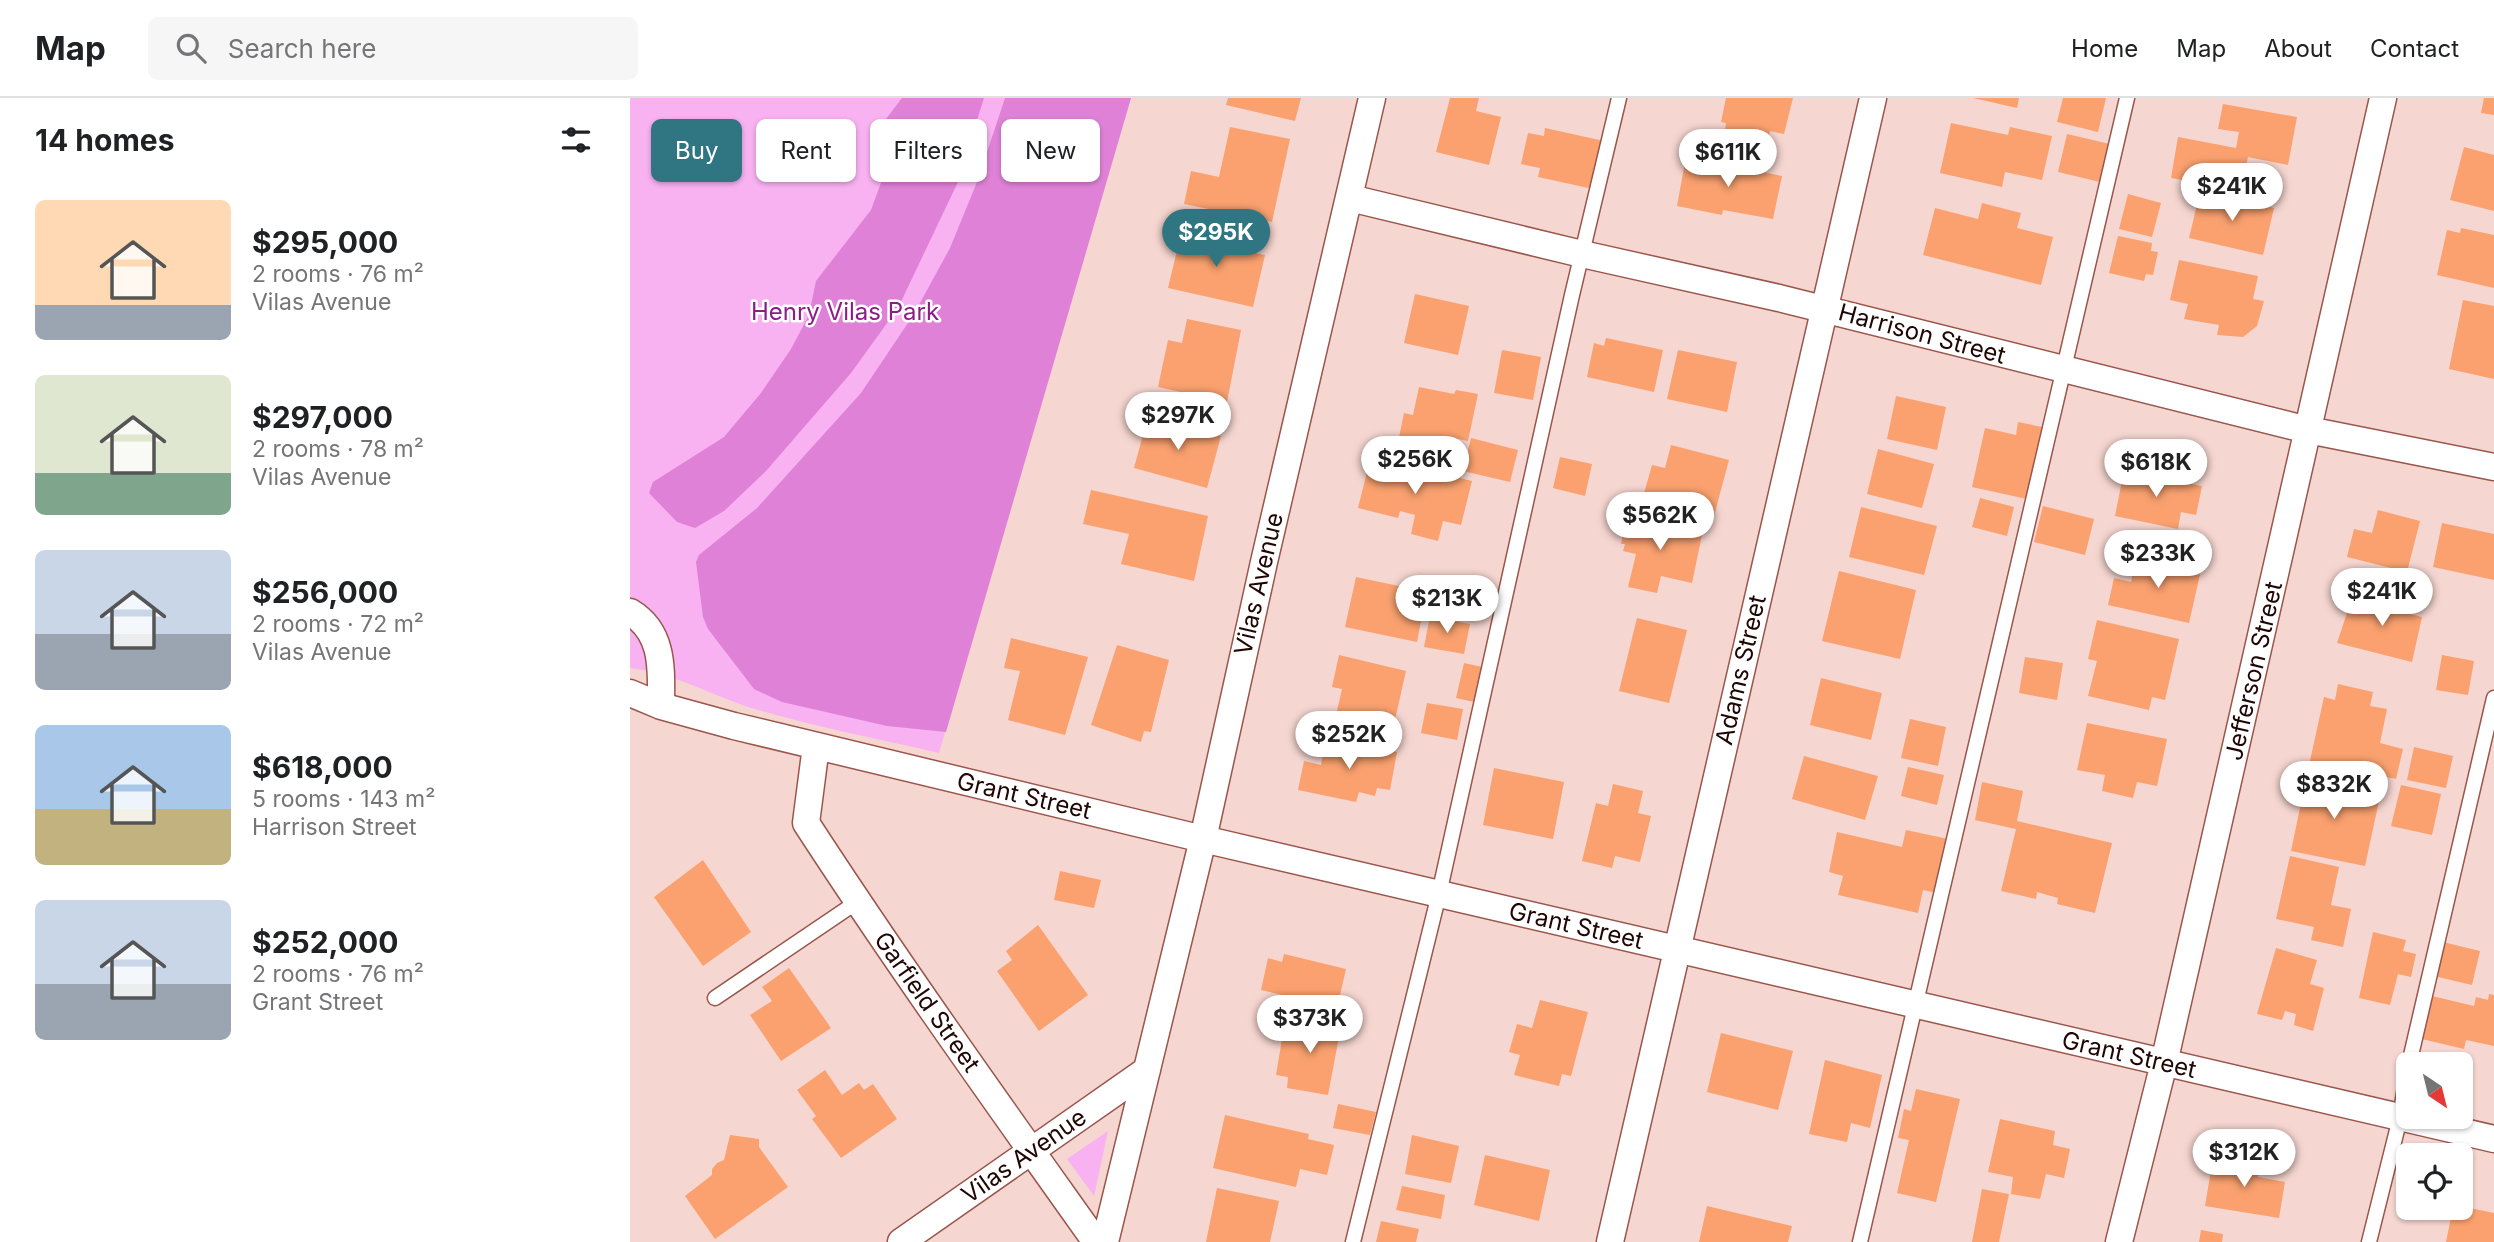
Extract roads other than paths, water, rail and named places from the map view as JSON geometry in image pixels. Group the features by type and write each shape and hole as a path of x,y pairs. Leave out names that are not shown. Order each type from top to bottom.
{"street":[{"name":"Vilas Avenue","path":"1105,1242 1203,839 1264,562 1372,98"},
{"name":"Adams Street","path":"1610,1242 1873,98"},
{"name":"Jefferson Street","path":"2119,1242 2164,1063 2383,98"},
{"name":"Harrison Street","path":"1350,198 1825,309 2308,430 2494,467"},
{"path":"630,612 650,630 656,642 661,663 660,706"},
{"path":"630,693 660,706"},
{"name":"Grant Street","path":"660,706 1203,839 2396,1117"},
{"path":"630,710 660,706"},
{"name":"Garfield Street","path":"816,746 806,823 857,902 1096,1242"},
{"name":"Vilas Avenue","path":"901,1242 1147,1070"},
{"name":"Grant Street","path":"2449,1129 2494,1139"}],"lane":[{"path":"1353,1242 1439,894 1581,254 1619,98"},
{"path":"1860,1242 2127,98"},
{"path":"2411,1052 2494,698"},
{"path":"715,998 857,902"},
{"path":"2369,1242 2397,1129"}],"park label":[{"name":"Henry Vilas Park","path":"845,312"}]}
